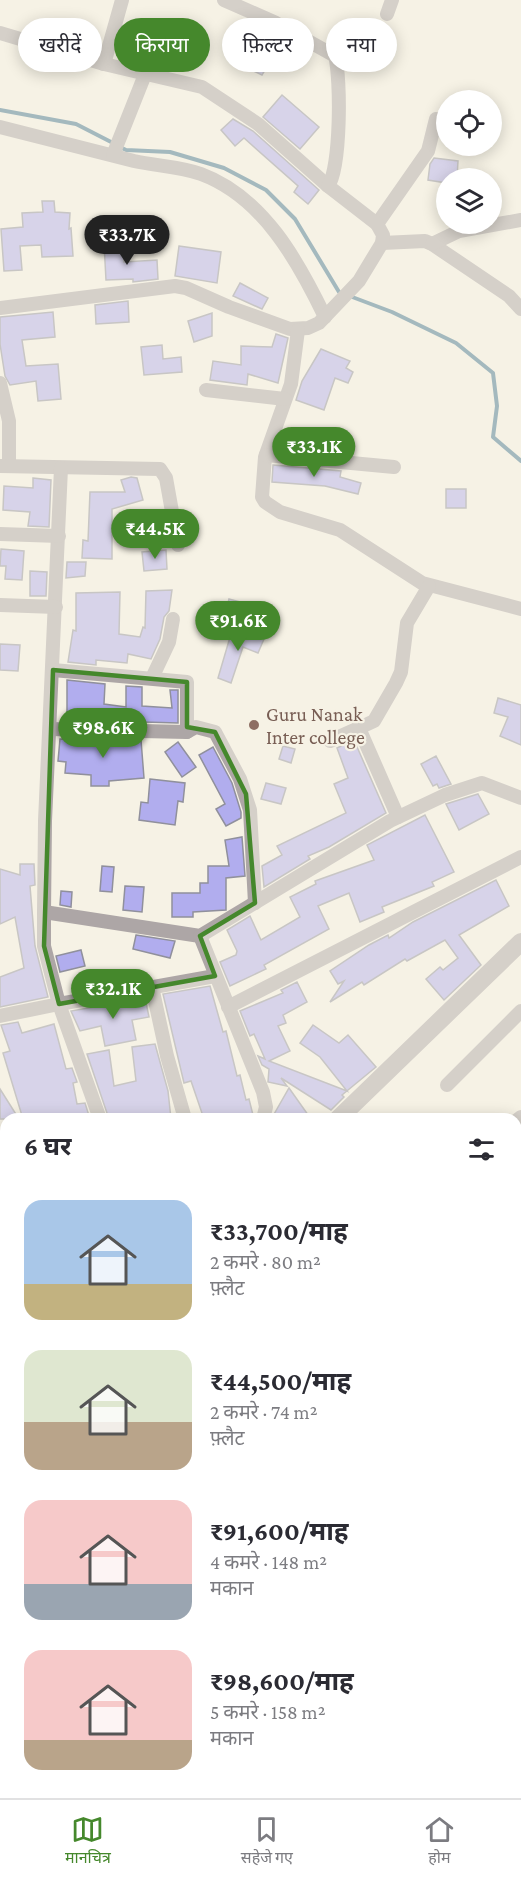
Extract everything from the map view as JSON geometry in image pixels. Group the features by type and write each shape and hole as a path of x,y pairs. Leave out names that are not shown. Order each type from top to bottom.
{"street":[{"path":"104,64 122,0"},
{"path":"224,0 276,24 335,56 338,159 333,179 328,186"},
{"path":"387,14 392,0"},
{"path":"0,33 114,66"},
{"path":"0,308 175,286 298,330 314,326 359,281 382,243 383,235 377,224 328,186 258,124 202,87 146,72 116,146"},
{"path":"377,224 428,151 436,119"},
{"path":"0,126 116,146 201,174 237,195 258,211 289,251 329,311"},
{"path":"432,244 459,231 521,220"},
{"path":"382,243 425,241 432,244 509,296 521,309"},
{"path":"298,330 291,384 266,455 262,497 270,506 340,530 396,568 429,586 521,609"},
{"path":"0,383 9,421 4,466 160,470 166,478 178,545"},
{"path":"206,390 285,399"},
{"path":"266,455 394,466"},
{"path":"61,468 44,946 59,1004 98,1113"},
{"path":"0,534 59,536"},
{"path":"330,741 374,721 401,672 407,623 429,586"},
{"path":"0,605 56,607"},
{"path":"152,678 170,642 174,619"},
{"path":"53,670 187,682 187,732"},
{"path":"50,729 187,732 196,727 215,732 246,794 250,817 255,903"},
{"path":"359,728 398,817"},
{"path":"44,912 200,936 398,817 445,795 478,784 486,784 521,798"},
{"path":"228,1006 521,856"},
{"path":"200,936 263,1092 266,1107 264,1113"},
{"path":"344,1113 521,942"},
{"path":"0,1016 215,976"},
{"path":"152,987 166,1056 183,1113"},
{"path":"447,1085 521,1011"}],"highlighted area":[{"path":"53,670 187,682 187,727 215,732 246,794 255,903 200,936 215,976 59,1004 44,946"}],"building":[{"path":"282,95 319,127 300,149 263,117"},
{"path":"233,119 253,131 319,190 308,204 294,192 298,186 244,138 235,146 221,130"},
{"path":"434,158 458,161 458,168 436,168 436,181 428,180 430,164"},
{"path":"42,201 54,201 55,212 70,213 69,229 71,228 73,256 42,257 41,245 20,246 22,270 4,271 1,229 23,227 22,213 43,212"},
{"path":"123,242 124,262 157,260 158,279 133,282 133,279 106,280 104,243"},
{"path":"179,246 221,252 217,283 175,276"},
{"path":"240,283 268,298 262,309 233,296"},
{"path":"128,301 129,322 96,324 95,305"},
{"path":"53,312 55,337 22,340 26,366 58,364 61,399 38,401 36,381 10,385 5,376 0,344 0,317"},
{"path":"212,313 212,336 194,342 188,321"},
{"path":"276,334 288,338 278,383 248,374 247,385 210,380 213,361 241,365 241,346 272,347"},
{"path":"162,345 163,359 181,357 182,372 144,375 141,347"},
{"path":"321,349 350,361 346,368 353,372 348,383 335,378 324,410 296,400 302,381"},
{"path":"316,430 332,432 329,452 278,447 282,436 314,439"},
{"path":"273,465 341,471 340,477 361,483 358,494 325,486 272,482"},
{"path":"33,478 51,480 49,527 28,526 30,512 3,510 4,486 33,488"},
{"path":"137,478 143,500 112,509 112,559 82,558 83,540 88,541 90,492 125,492 121,480"},
{"path":"446,489 466,489 466,508 446,508"},
{"path":"1,549 24,551 22,580 5,579 6,566 0,566"},
{"path":"166,550 167,569 144,571 142,552"},
{"path":"67,562 86,562 85,576 66,578"},
{"path":"30,571 47,572 46,596 30,596"},
{"path":"172,590 169,611 164,617 160,639 151,659 128,654 127,663 96,660 96,665 68,662 73,630 76,631 76,593 120,592 119,634 140,637 143,627 145,628 146,591"},
{"path":"229,599 244,603 239,620 225,616"},
{"path":"233,627 264,639 258,653 243,647 231,683 218,678"},
{"path":"0,644 20,645 18,671 0,670"},
{"path":"67,680 105,684 104,704 126,707 126,686 142,687 142,706 172,708 170,690 178,690 178,723 144,722 138,713 139,722 67,720"},
{"path":"498,698 521,705 521,745 500,736 508,717 494,713"},
{"path":"60,739 141,740 144,778 109,781 109,786 91,786 91,775 65,773 66,762 58,761"},
{"path":"354,740 386,813 329,847 308,856 310,859 264,887 262,866 282,855 277,846 346,813 334,784 348,778 337,748"},
{"path":"178,742 196,767 182,777 165,752"},
{"path":"283,746 295,749 291,763 279,759"},
{"path":"213,747 232,783 241,812 241,818 226,826 216,809 225,804 199,755"},
{"path":"436,756 451,784 439,788 437,784 433,786 421,764"},
{"path":"150,779 185,783 183,802 178,801 175,825 139,820 141,802 148,803"},
{"path":"266,783 286,788 281,804 261,799"},
{"path":"478,794 489,814 459,830 446,804"},
{"path":"425,815 454,872 432,882 434,886 382,907 384,912 360,922 349,893 318,906 329,929 264,965 266,969 230,986 220,962 236,955 237,951 227,930 250,916 261,940 300,917 290,897 316,884 315,881 374,860 367,845"},
{"path":"242,837 245,876 226,878 226,910 193,912 193,917 172,917 172,893 200,893 200,883 208,883 208,866 229,866 225,840"},
{"path":"20,864 34,864 35,885 30,886 35,946 48,997 0,1007 0,977 24,968 15,917 0,924 0,869 20,875"},
{"path":"102,866 114,867 112,892 100,891"},
{"path":"496,880 509,906 459,935 481,965 444,1000 426,979 440,967 443,970 458,958 445,940 407,961 405,959 364,985 362,982 330,1002 344,981 338,984 330,971 369,945 388,935 389,938 413,922"},
{"path":"125,886 144,887 142,912 123,910"},
{"path":"61,891 72,892 71,907 60,905"},
{"path":"136,935 175,941 170,958 133,949"},
{"path":"81,950 85,966 60,972 56,956"},
{"path":"110,970 113,985 83,991 80,975"},
{"path":"297,982 307,1002 283,1015 286,1023 278,1026 290,1051 269,1061 347,1091 331,1110 281,1078 287,1086 268,1082 269,1069 262,1065 258,1056 265,1059 254,1034 250,1036 240,1011 283,993 281,990"},
{"path":"210,986 223,1032 226,1031 237,1076 240,1075 246,1100 249,1099 252,1113 202,1113 191,1081 184,1083 163,994"},
{"path":"145,998 149,1017 132,1020 136,1040 105,1046 101,1026 80,1031 71,1011"},
{"path":"18,1022 22,1033 54,1024 66,1069 72,1068 77,1082 73,1083 77,1104 85,1103 88,1113 21,1113 3,1053 10,1051 1,1025"},
{"path":"313,1025 339,1043 348,1035 376,1067 347,1091 320,1057 300,1043"},
{"path":"155,1044 168,1091 170,1113 107,1113 87,1054 109,1050 114,1086 136,1081 132,1047"},
{"path":"289,1088 307,1113 275,1113"},
{"path":"0,1089 15,1113 0,1113"}],"waterway":[{"path":"0,110 76,124 113,143"},
{"path":"120,147 126,150 170,152 224,168 266,190 295,219 339,292 392,312 456,343 493,373 497,406 493,437 521,461"}],"place":[{"name":"Guru Nanak Inter college","path":"254,725"}]}
